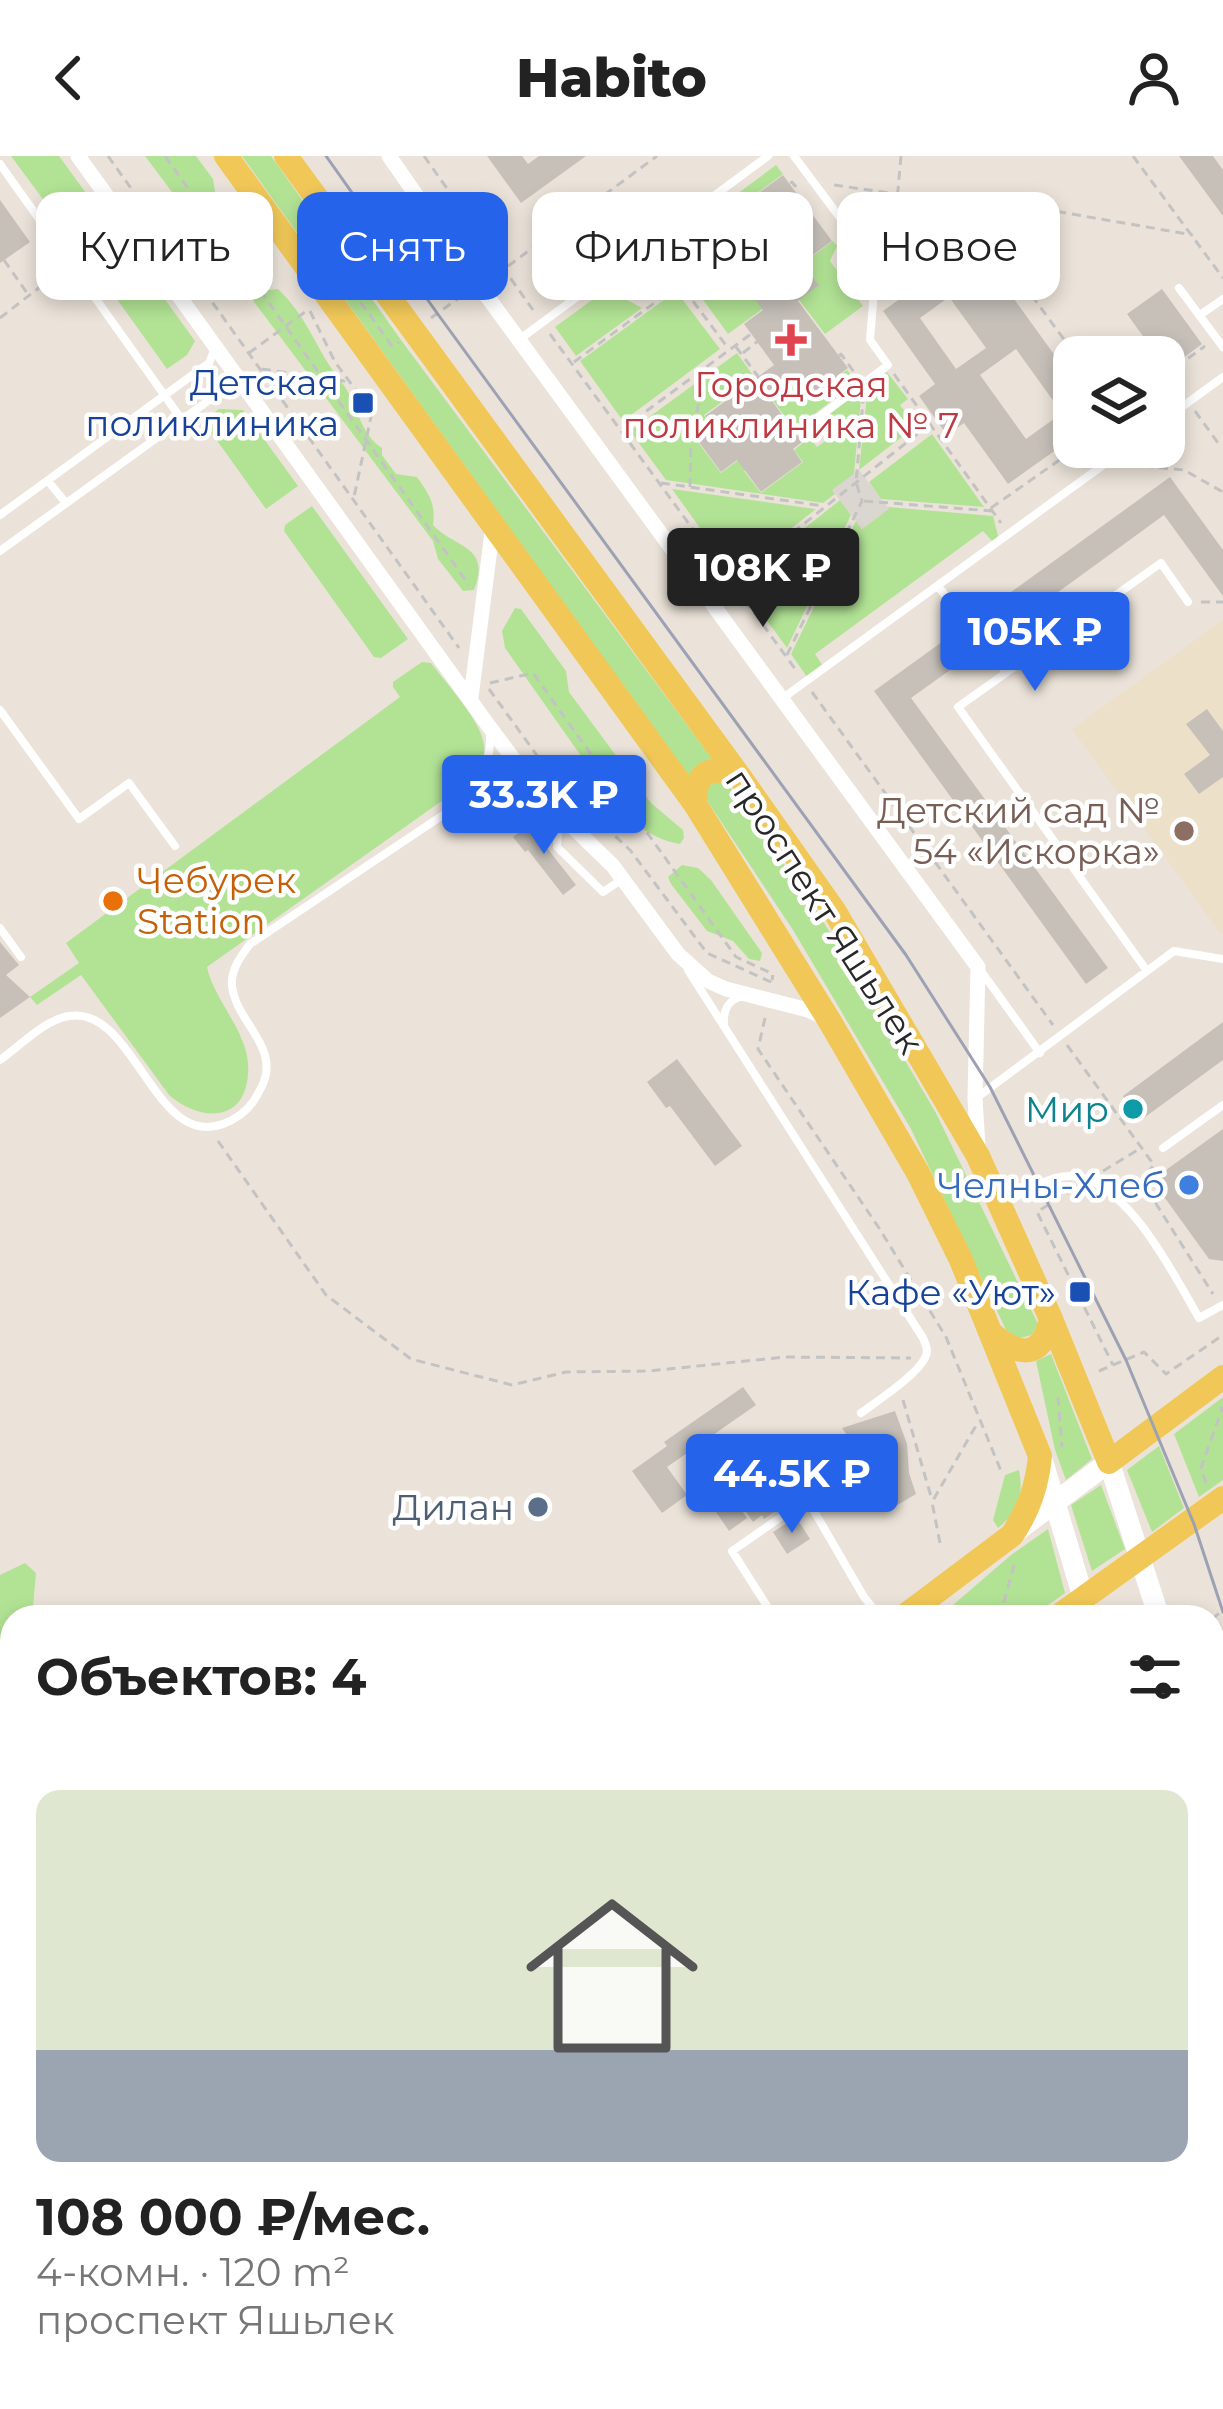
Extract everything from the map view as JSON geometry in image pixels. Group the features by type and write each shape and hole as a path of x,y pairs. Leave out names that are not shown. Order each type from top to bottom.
{"main road":[{"name":"проспект Яшьлек","path":"226,156 695,804 829,1020 962,1260 1048,1453 1053,1503 1085,1605"},
{"name":"проспект Яшьлек","path":"286,156 835,912 978,1156 1001,1205 1109,1462 1155,1605"},
{"path":"695,804 695,787 710,771 740,777"},
{"path":"992,1334 1010,1349 1033,1349 1047,1335 1051,1319"},
{"path":"921,1605 1011,1545 1074,1487 1220,1390"},
{"path":"1011,1545 1048,1453"},
{"path":"1088,1605 1105,1582 1216,1494"}],"street":[{"path":"78,156 215,346 238,370 542,797 613,866 678,953 708,981 749,995 770,990 829,1020"},
{"path":"393,158 416,192"},
{"path":"490,300 978,967 978,1156"},
{"path":"471,698 493,525"}],"lane":[{"path":"719,192 768,156"},
{"path":"794,156 876,266 870,340 888,365 807,426"},
{"path":"0,164 182,420"},
{"path":"1179,287 1223,347"},
{"path":"1199,316 1223,298"},
{"path":"520,339 573,300"},
{"path":"0,515 209,363 215,346"},
{"path":"0,551 182,420 238,370"},
{"path":"1185,405 1223,377"},
{"path":"782,699 1099,468"},
{"path":"48,481 66,503"},
{"path":"1147,971 958,707 1161,563 1189,602"},
{"path":"938,586 968,624"},
{"path":"984,646 1006,673"},
{"path":"0,710 79,819 129,783 175,846"},
{"path":"464,801 490,756 488,725"},
{"path":"0,1060 48,1025 70,1016 94,1018 112,1032 169,1108 183,1119 198,1126 238,1117 254,1102 266,1079 266,1054 232,984 236,962 250,944 464,801 502,790 542,797"},
{"path":"559,813 557,847 603,892 622,879"},
{"path":"0,928 22,957"},
{"path":"975,1098 1174,952 1223,959"},
{"path":"678,953 923,1338 925,1358 898,1386 860,1413"},
{"path":"978,967 1040,1053"},
{"path":"724,1026 728,1004 749,995"},
{"path":"1163,1148 1223,1106"},
{"path":"1001,1205 1067,1175 1090,1179 1112,1191 1161,1252 1198,1318 1222,1306"},
{"path":"767,1605 732,1551 807,1499 870,1605"}],"path":[{"path":"108,156 474,669"},
{"path":"165,156 470,586"},
{"path":"424,156 449,192"},
{"path":"508,268 657,156"},
{"path":"898,192 901,156"},
{"path":"1133,156 1223,278"},
{"path":"814,183 890,192"},
{"path":"1060,212 1193,235"},
{"path":"4,260 29,295"},
{"path":"508,276 538,316"},
{"path":"359,300 392,346 401,340"},
{"path":"425,323 456,300"},
{"path":"572,363 658,300"},
{"path":"692,300 729,350"},
{"path":"1035,300 1062,336"},
{"path":"452,303 458,312"},
{"path":"238,370 249,353 310,307 335,362 372,412 354,499"},
{"path":"546,328 801,677"},
{"path":"620,430 751,334"},
{"path":"1185,359 1216,338"},
{"path":"742,354 758,341"},
{"path":"735,346 766,387"},
{"path":"786,657 862,501 856,482 865,386 839,356"},
{"path":"888,365 1009,534"},
{"path":"690,488 691,436 707,366"},
{"path":"260,369 321,379 348,378"},
{"path":"1189,402 1217,441 1223,432"},
{"path":"731,582 930,424"},
{"path":"862,501 992,510 1053,465"},
{"path":"1164,468 1184,470 1223,492"},
{"path":"659,483 825,507"},
{"path":"1189,602 1223,602"},
{"path":"770,990 707,952 630,850 554,779 485,684 533,673 736,957 773,974 770,990 758,1049 946,1337 1001,1471"},
{"path":"809,688 1057,1031"},
{"path":"1066,1043 1154,1166 1142,1180 1222,1306"},
{"path":"207,1125 326,1295 411,1359 512,1385 566,1372 649,1371 785,1357 925,1358"},
{"path":"1113,1365 1037,1212 1141,1148"},
{"path":"1099,1371 1144,1352 1166,1374 1223,1335"},
{"path":"898,1386 940,1543"},
{"path":"1048,1453 1064,1446 1058,1392 1064,1388"},
{"path":"1216,1494 1201,1468 1222,1409 1220,1390"},
{"path":"932,1502 979,1420"},
{"path":"1003,1605 1016,1562 1011,1545"}],"shaded area":[{"path":"859,470 889,509 862,529 832,490"},
{"name":"Детский сад № 54 «Искорка»","path":"1223,620 1223,932 1221,934 1072,729"}],"green space":[{"path":"11,156 59,156 85,192 38,192"},
{"path":"145,156 196,156 213,179 215,192 172,192"},
{"path":"242,156 271,156 297,193 297,233 273,199 273,192 268,192"},
{"path":"776,165 783,174 758,192 740,192"},
{"path":"833,241 837,246 830,261 837,271 837,300 859,300 863,306 825,334 799,300 813,300 813,256"},
{"path":"278,289 299,314 382,455 396,474 417,477 431,500 433,525 474,556 478,575 474,590 463,591 438,559 433,541 253,300 273,300 273,290"},
{"path":"118,300 165,300 195,341 187,355 167,369"},
{"path":"345,300 373,300 713,760 701,763 689,778"},
{"path":"592,300 627,300 642,308 576,356 555,327"},
{"path":"664,300 683,300 720,349 623,421 580,361"},
{"path":"703,300 759,300 765,307 728,334"},
{"path":"737,353 755,378 704,415 711,425 695,438 721,473 745,455 752,465 744,471 761,493 803,462 794,450 804,442 771,398 796,379 810,397 847,370 853,377 851,386 800,425 817,447 841,429 830,413 862,388 854,474 823,503 666,480 630,431"},
{"path":"887,372 908,399 900,405 916,426 859,470 868,386"},
{"path":"219,409 243,410 298,486 266,509 203,421"},
{"path":"932,434 984,507 881,499 869,482"},
{"path":"672,489 815,509 816,509 733,574"},
{"path":"840,500 851,515 787,648 738,581"},
{"path":"312,506 408,639 381,658 374,657 284,531 285,525"},
{"path":"888,507 993,516 998,536 993,542 983,531 815,654 823,666 807,677 791,654 856,521 862,529"},
{"path":"515,608 521,609 566,671 569,692 651,803 683,830 680,844 646,831 617,807 505,648 502,631"},
{"path":"422,662 431,663 477,725 484,745 481,764 470,781 207,967 248,1060 245,1091 229,1110 193,1110 169,1095 81,975 37,1005 30,997 79,963 66,943 400,697 393,682"},
{"path":"726,782 820,916 936,1113 1038,1324 1032,1335 1016,1339 1006,1330 911,1129 793,930 704,796 707,783"},
{"path":"682,865 698,868 711,880 762,953 760,961 749,959 733,941 707,931 668,877"},
{"path":"1051,1354 1092,1459 1066,1480 1036,1361"},
{"path":"1223,1397 1223,1480 1199,1497 1174,1434"},
{"path":"1159,1446 1184,1508 1152,1532 1127,1470"},
{"path":"1019,1470 1018,1502 998,1528 993,1520 1005,1475"},
{"path":"1101,1485 1125,1549 1092,1571 1071,1505"},
{"path":"1048,1529 1065,1593 1048,1605 953,1605"},
{"path":"25,1563 36,1573 33,1605 0,1605 0,1575"}],"building":[{"path":"487,156 522,156 528,164 539,156 586,156 532,192 521,203"},
{"path":"1179,156 1213,156 1223,170 1223,216"},
{"name":"Городская поликлиника № 7","path":"783,175 796,192 760,192"},
{"path":"0,200 30,242 0,263"},
{"name":"Городская поликлиника № 7","path":"813,215 832,241 813,255"},
{"path":"1162,289 1202,344 1185,357 1185,336 1143,336 1127,314"},
{"name":"Городская поликлиника № 7","path":"755,300 799,300 848,368 810,396 797,378 770,398 802,442 793,449 802,462 761,492 737,460 721,472 696,438 712,425 705,416 774,365 744,324 763,310"},
{"path":"898,300 945,300 920,318 956,369 986,348 951,300 1015,300 1053,353 1053,400 1016,349 980,375 1026,439 1053,420 1053,452 1008,484 964,423 947,435 919,396 935,384 883,311"},
{"path":"1170,477 1223,550 1223,596 1164,515 991,641 980,638 978,650 911,698 1108,968 1086,984 874,691 960,629 971,631 974,619"},
{"path":"1207,709 1223,731 1223,777 1199,794 1184,774 1210,755 1186,724"},
{"path":"533,822 576,885 563,895 513,837"},
{"path":"0,942 19,965 6,975 30,997 0,1018"},
{"path":"1223,1022 1223,1060 1141,1120 1123,1096"},
{"path":"677,1059 742,1146 715,1166 647,1082"},
{"name":"Челны-Хлеб","path":"1223,1129 1223,1261 1209,1259 1152,1180"},
{"path":"743,1387 756,1405 667,1467 687,1495 662,1513 632,1471 667,1446 664,1442"},
{"path":"895,1411 916,1494 894,1507 887,1476 872,1480 868,1464 842,1428"},
{"path":"774,1485 787,1503 753,1522 742,1506"},
{"path":"728,1491 747,1518 729,1531 710,1503"},
{"path":"796,1517 810,1539 787,1554 773,1532"}],"tram line":[{"path":"326,156 906,955 990,1087 1126,1360 1194,1524 1221,1605"}],"place":[{"name":"Городская поликлиника № 7","path":"791,340"},
{"name":"Детская поликлиника","path":"363,403"},
{"name":"Детский сад № 54 «Искорка»","path":"1184,831"},
{"name":"Чебурек Station","path":"113,901"},
{"name":"Мир","path":"1133,1109"},
{"name":"Челны-Хлеб","path":"1189,1185"},
{"name":"Кафе «Уют»","path":"1080,1292"},
{"name":"Дилан","path":"538,1507"}]}
